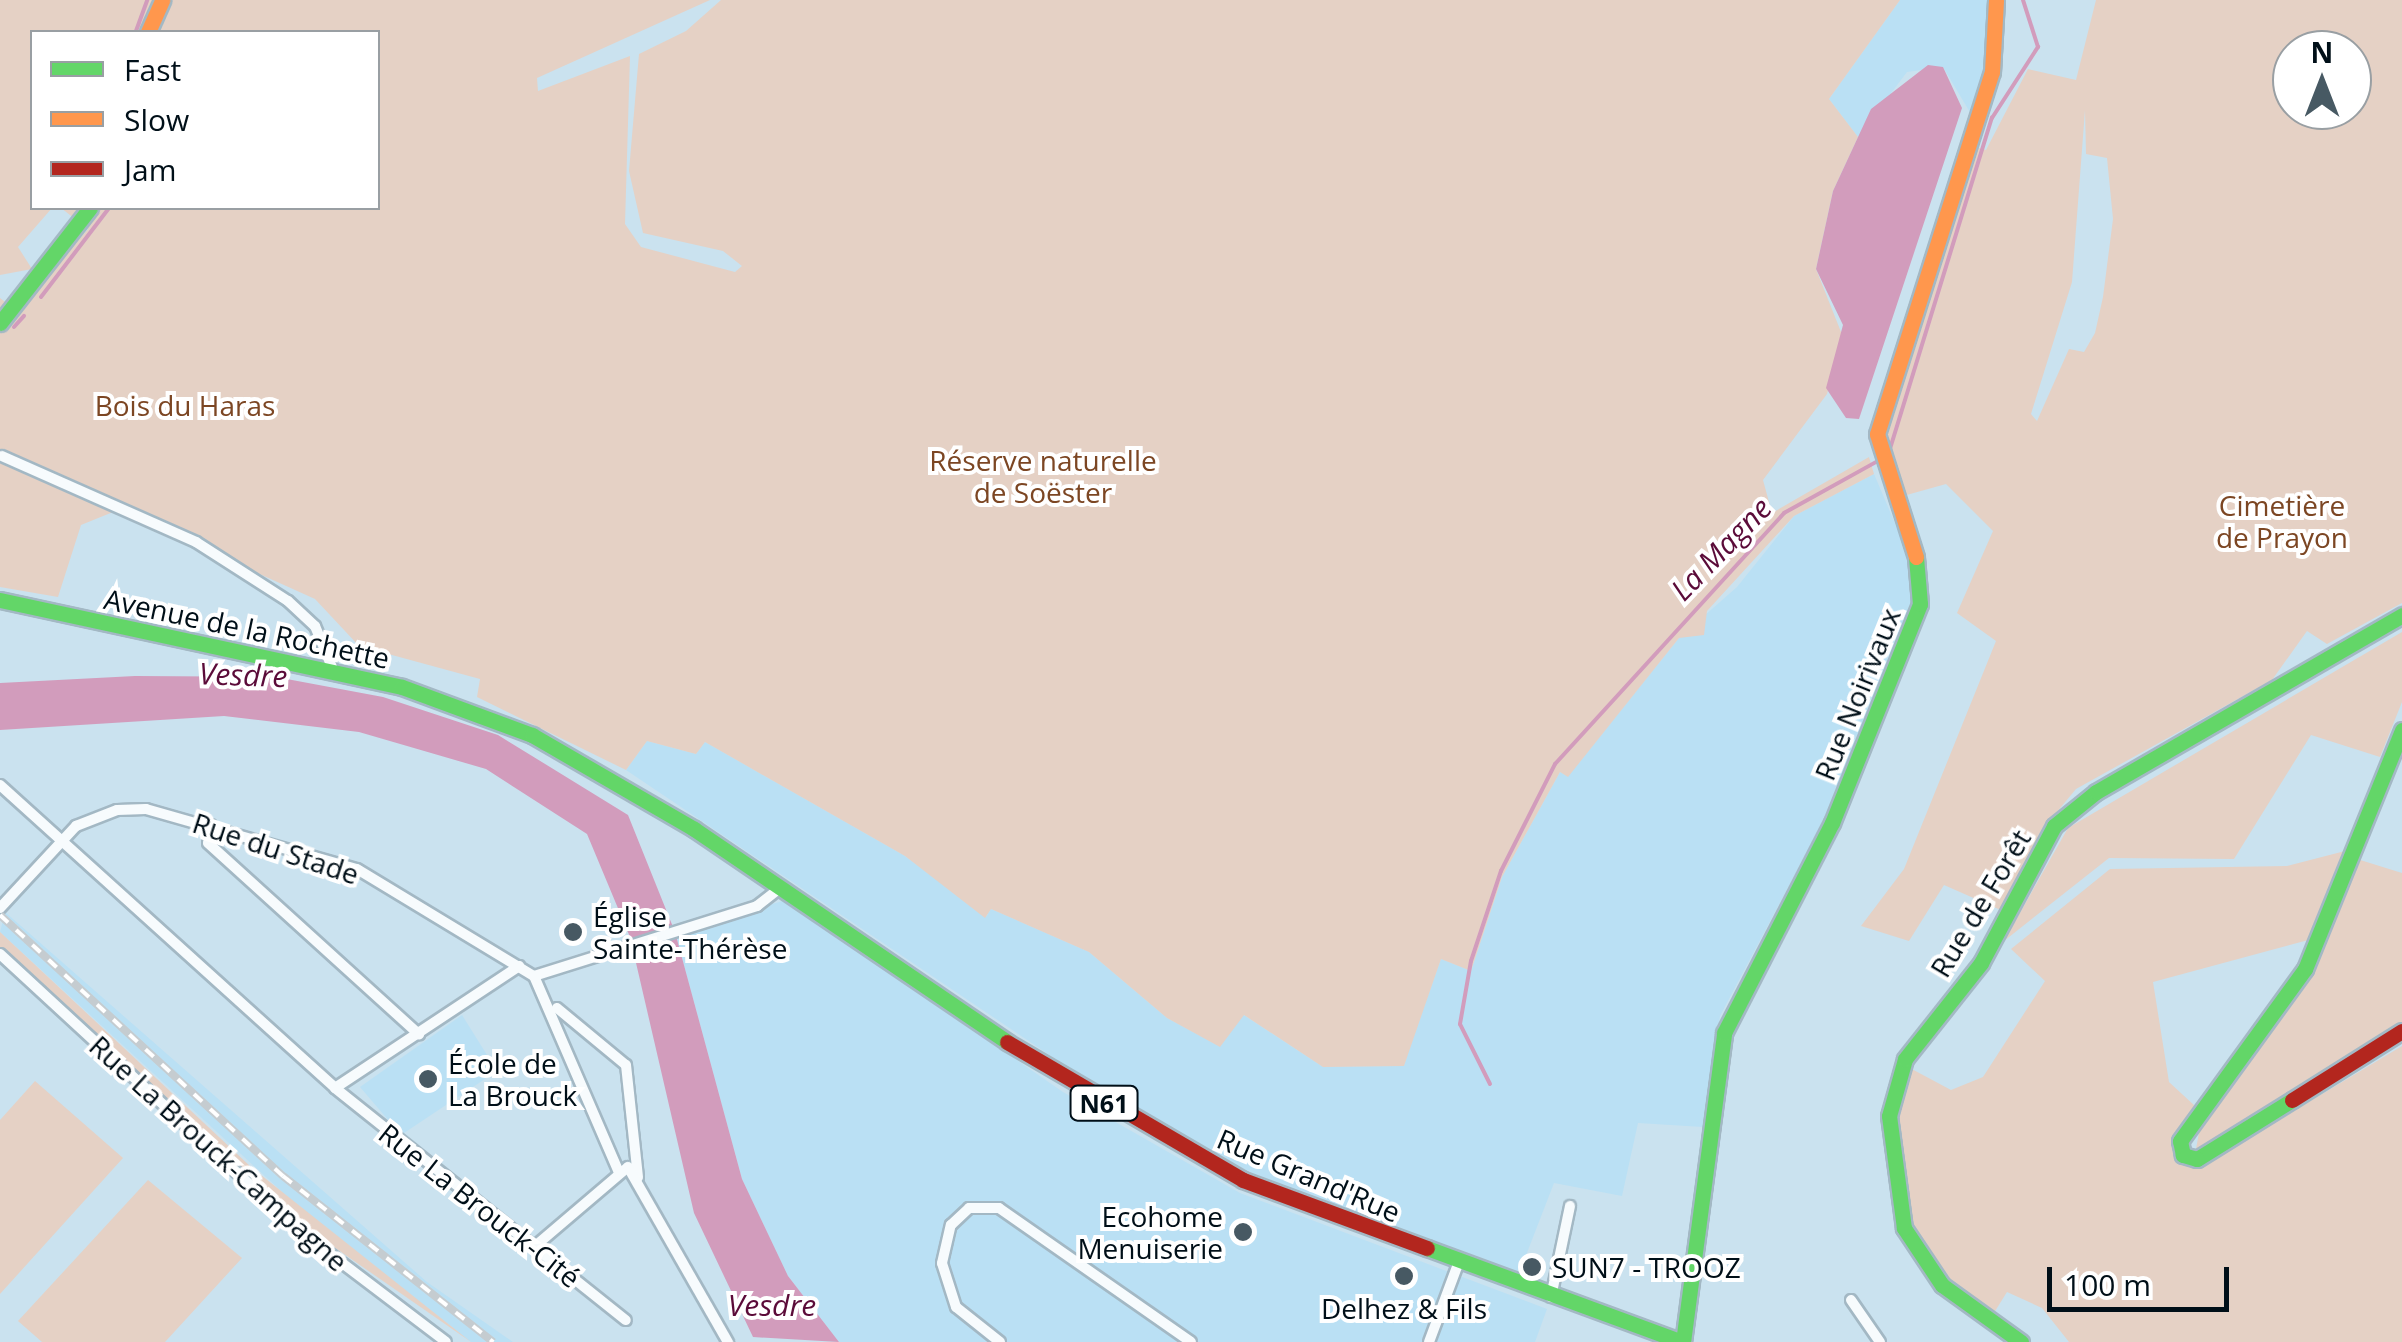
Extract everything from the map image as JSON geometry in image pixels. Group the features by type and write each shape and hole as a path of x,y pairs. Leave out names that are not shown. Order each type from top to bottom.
{"main road":[{"path":"149,30 162,0"},
{"name":"Rue Noirivaux","path":"1682,1342 1724,1032 1832,823 1920,604 1920,569 1878,459 1992,72 1996,0"},
{"path":"0,322 88,210"},
{"name":"Avenue de la Rochette","path":"0,600 335,673 470,709 590,765 694,829"},
{"name":"Rue de Forêt","path":"2021,1342 1942,1285 1904,1228 1889,1116 1905,1060 1981,962 2054,826 2096,792 2402,615"},
{"path":"2402,730 2305,969 2180,1141 2183,1155 2197,1159 2402,1031"},
{"name":"Rue Grand'Rue","path":"694,829 1082,1092 1244,1180 1458,1264 1682,1342"}],"street":[{"path":"2,456 196,542 288,601 315,626 335,673"},
{"name":"Rue La Brouck-Cité","path":"0,785 335,1088 626,1320"},
{"name":"Rue du Stade","path":"62,842 117,810 211,826 357,869 534,976"},
{"path":"211,826 208,843 420,1034"},
{"path":"0,908 62,842"},
{"path":"619,1172 555,1008 534,976 757,906 780,888"},
{"name":"Rue La Brouck-Campagne","path":"0,954 300,1231 446,1342"},
{"path":"335,1088 520,966"},
{"path":"555,1008 626,1065 638,1177 728,1342"},
{"path":"619,1172 638,1177"},
{"path":"534,1248 619,1172"},
{"path":"1551,1298 1570,1206"},
{"path":"1000,1342 956,1307 942,1263 951,1225 969,1208 999,1208 1191,1342"},
{"path":"1430,1342 1458,1264"},
{"path":"1851,1300 1880,1342"}],"shaded area":[{"path":"1900,0 1990,0 1990,57 1971,114 1943,67 1907,72 1858,137 1829,99"},
{"path":"1874,474 1916,573 1915,610 1860,751 1720,1016 1703,1127 1638,1123 1622,1196 1554,1183 1518,1276 1296,1198 1091,1083 626,770 647,741 696,754 705,742 905,856 986,917 991,909 1089,952 1167,1018 1219,1046 1239,1012 1323,1067 1403,1066 1441,959 1471,971 1502,877 1560,772 1568,776 1679,638 1737,587 1794,516"},
{"path":"786,900 1063,1092 1240,1193 1547,1309 1535,1342 839,1342 788,1276 742,1179 675,932"},
{"path":"5,912 427,1282 513,1342 471,1342 306,1214 0,932"},
{"name":"École de La Brouck","path":"462,1015 497,1071 401,1135 360,1087"}],"green space":[{"name":"Réserve naturelle de Soëster","path":"0,0 710,0 537,78 538,91 630,56 625,224 641,247 735,272 742,266 723,251 643,233 629,171 639,54 686,31 721,0 1900,0 1829,99 1858,137 1833,191 1816,269 1843,337 1827,394 1763,480 1772,513 1869,457 1874,474 1794,516 1707,611 1704,635 1679,638 1568,777 1560,772 1502,877 1471,971 1441,959 1404,1066 1323,1067 1244,1015 1220,1047 1167,1018 1089,952 991,909 985,918 905,856 705,742 696,754 647,741 626,770 477,697 480,679 359,646 315,599 118,510 81,525 58,597 0,587 0,298 17,311 88,229 64,210 380,210 380,30 30,30 30,210 50,210 18,247 32,269 0,275"},
{"name":"Cimetière de Prayon","path":"2096,0 2402,0 2402,603 2327,644 2307,631 2272,680 2076,789 2041,831 2003,911 1944,885 1909,941 1861,926 1904,869 1996,641 1957,613 1993,531 1946,484 1903,496 1885,443 1976,147 1986,150 2028,69 2076,80","holes":["2085,110 2086,154 2107,158 2113,219 2103,297 2095,333 2084,352 2069,349 2037,421 2031,414 2072,282"]},
{"path":"2402,632 2402,702 2380,757 2311,735 2234,859 2109,858 2004,941 2068,828"},
{"path":"2345,851 2312,939 2153,982 2169,1082 2195,1106 2171,1146 2189,1167 2211,1161 2402,1046 2402,1342 2069,1342 2042,1308 2007,1292 1992,1316 1949,1281 1910,1223 1896,1120 1908,1067 1951,1090 1983,1077 2045,981 2011,949 2110,869 2287,866"},
{"path":"2357,859 2402,873 2402,1026 2205,1152 2196,1149 2202,1116 2317,964"},
{"path":"0,932 251,1167 471,1342 305,1227 0,948"},
{"path":"35,1081 123,1158 0,1294 0,1120"},
{"path":"148,1180 242,1258 165,1342 42,1342 18,1321"}],"water":[{"path":"1928,65 1943,67 1962,108 1859,419 1846,418 1826,388 1843,325 1816,269 1833,191 1871,109"},
{"name":"Vesdre","path":"135,676 276,677 383,697 498,735 628,815 675,932 742,1179 788,1276 839,1342 753,1337 694,1213 630,937 587,834 486,769 359,732 224,716 0,730 0,683"}],"waterway":[{"path":"136,30 147,0"},
{"name":"La Magne","path":"1889,452 1992,118 2038,47 2023,0"},
{"path":"41,297 107,210"},
{"path":"14,327 24,316"},
{"name":"La Magne","path":"1490,1084 1460,1024 1471,961 1501,871 1555,764 1784,513 1878,461"}],"railway":[{"path":"0,915 283,1176 493,1342"}],"traffic: fast":[{"path":"0,323 88,210"},
{"path":"1683,1342 1724,1033 1832,823 1920,604 1916,557"},
{"path":"0,600 402,687 532,735 694,829 1007,1042"},
{"path":"2021,1342 1942,1285 1904,1228 1889,1116 1905,1059 1981,963 2054,826 2096,792 2402,615"},
{"path":"2292,1100 2197,1159 2183,1155 2180,1141 2305,969 2402,730"},
{"path":"1427,1248 1682,1342"}],"traffic: slow":[{"path":"149,30 162,0"},
{"path":"1916,557 1877,434 1992,72 1996,0"}],"traffic: jam":[{"path":"2292,1100 2402,1031"},
{"path":"1007,1042 1243,1180 1427,1248"}],"place":[{"name":"Église Sainte-Thérèse","path":"573,932"},
{"name":"École de La Brouck","path":"428,1079"},
{"name":"Ecohome Menuiserie","path":"1243,1232"},
{"name":"SUN7 - TROOZ","path":"1532,1267"},
{"name":"Delhez & Fils","path":"1404,1276"}],"park label":[{"name":"Bois du Haras","path":"185,405"}]}
